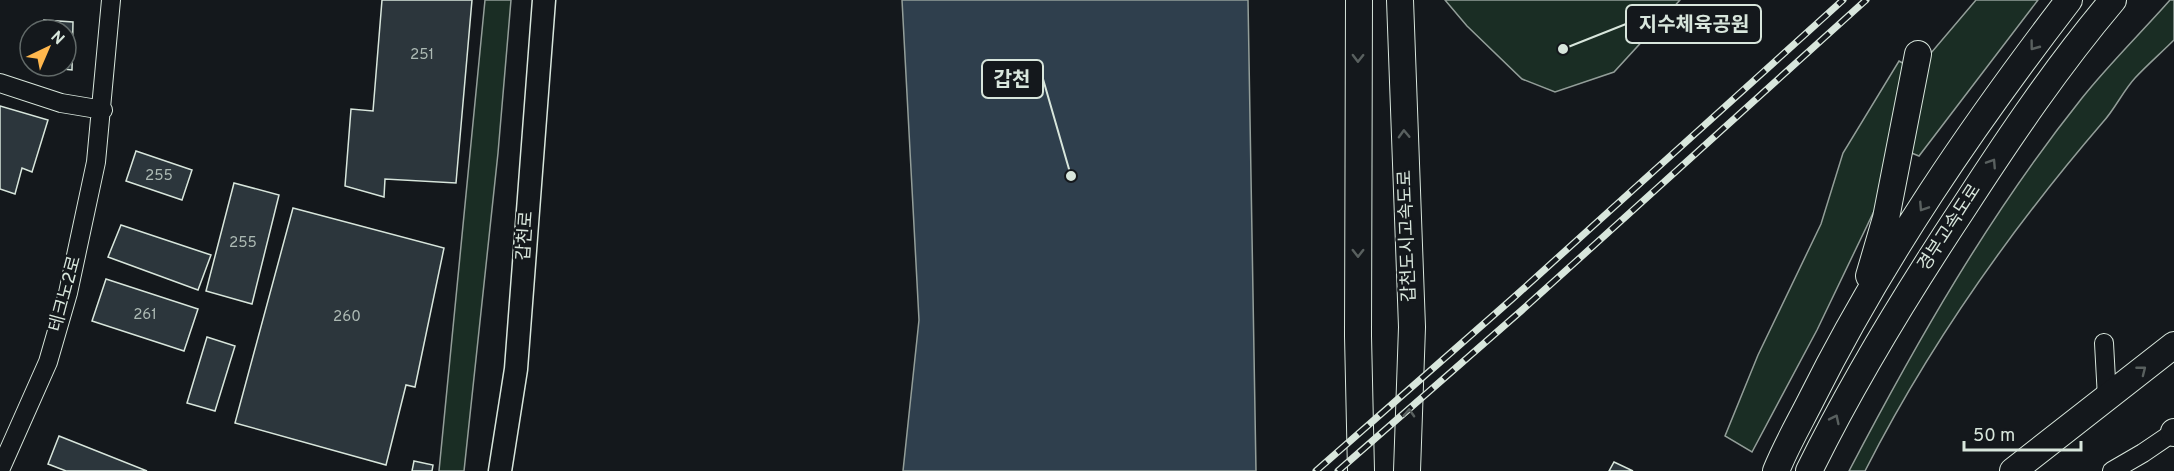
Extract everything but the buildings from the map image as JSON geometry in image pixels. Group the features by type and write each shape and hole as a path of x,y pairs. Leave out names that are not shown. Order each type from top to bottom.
{"highway":[{"path":"1359,0 1358,336 1361,471"},
{"name":"갑천도시고속도로","path":"1400,0 1412,327 1407,471"},
{"name":"경부고속도로","path":"1776,471 1860,306 1946,170 2014,72 2069,0"},
{"name":"경부고속도로","path":"1809,471 1840,408 1907,293 2009,138 2113,0"},
{"path":"1860,306 1886,218 1918,54"},
{"path":"2013,471 2174,345"}],"main road":[{"name":"갑천로","path":"500,471 516,369 544,0"}],"street":[{"name":"테크노2로","path":"0,470 48,362 69,293 96,162 103,110 111,0"},
{"path":"0,83 61,103 103,110"},
{"path":"2104,343 2107,398"},
{"path":"2112,471 2174,432"}],"green space":[{"path":"485,0 511,0 498,153 464,471 439,471"},
{"path":"1445,0 1680,0 1614,72 1555,92 1522,79 1467,26"},
{"path":"1976,0 2038,0 1919,156 1909,152 1925,60"},
{"path":"2170,0 2174,0 2174,40 2131,83 2107,117 2004,246 1916,378 1865,471 1849,471 1928,326 2016,187 2092,85"},
{"path":"1899,61 1908,66 1876,207 1817,330 1752,452 1725,436 1758,355 1821,224 1843,153"}],"water":[{"path":"902,0 1248,0 1256,471 903,471 919,320"}],"railway":[{"path":"1316,471 1512,299 1843,0"},
{"path":"1338,471 1521,311 1866,0"}],"place":[{"name":"지수체육공원","path":"1563,49"},
{"name":"갑천","path":"1071,176"}]}
